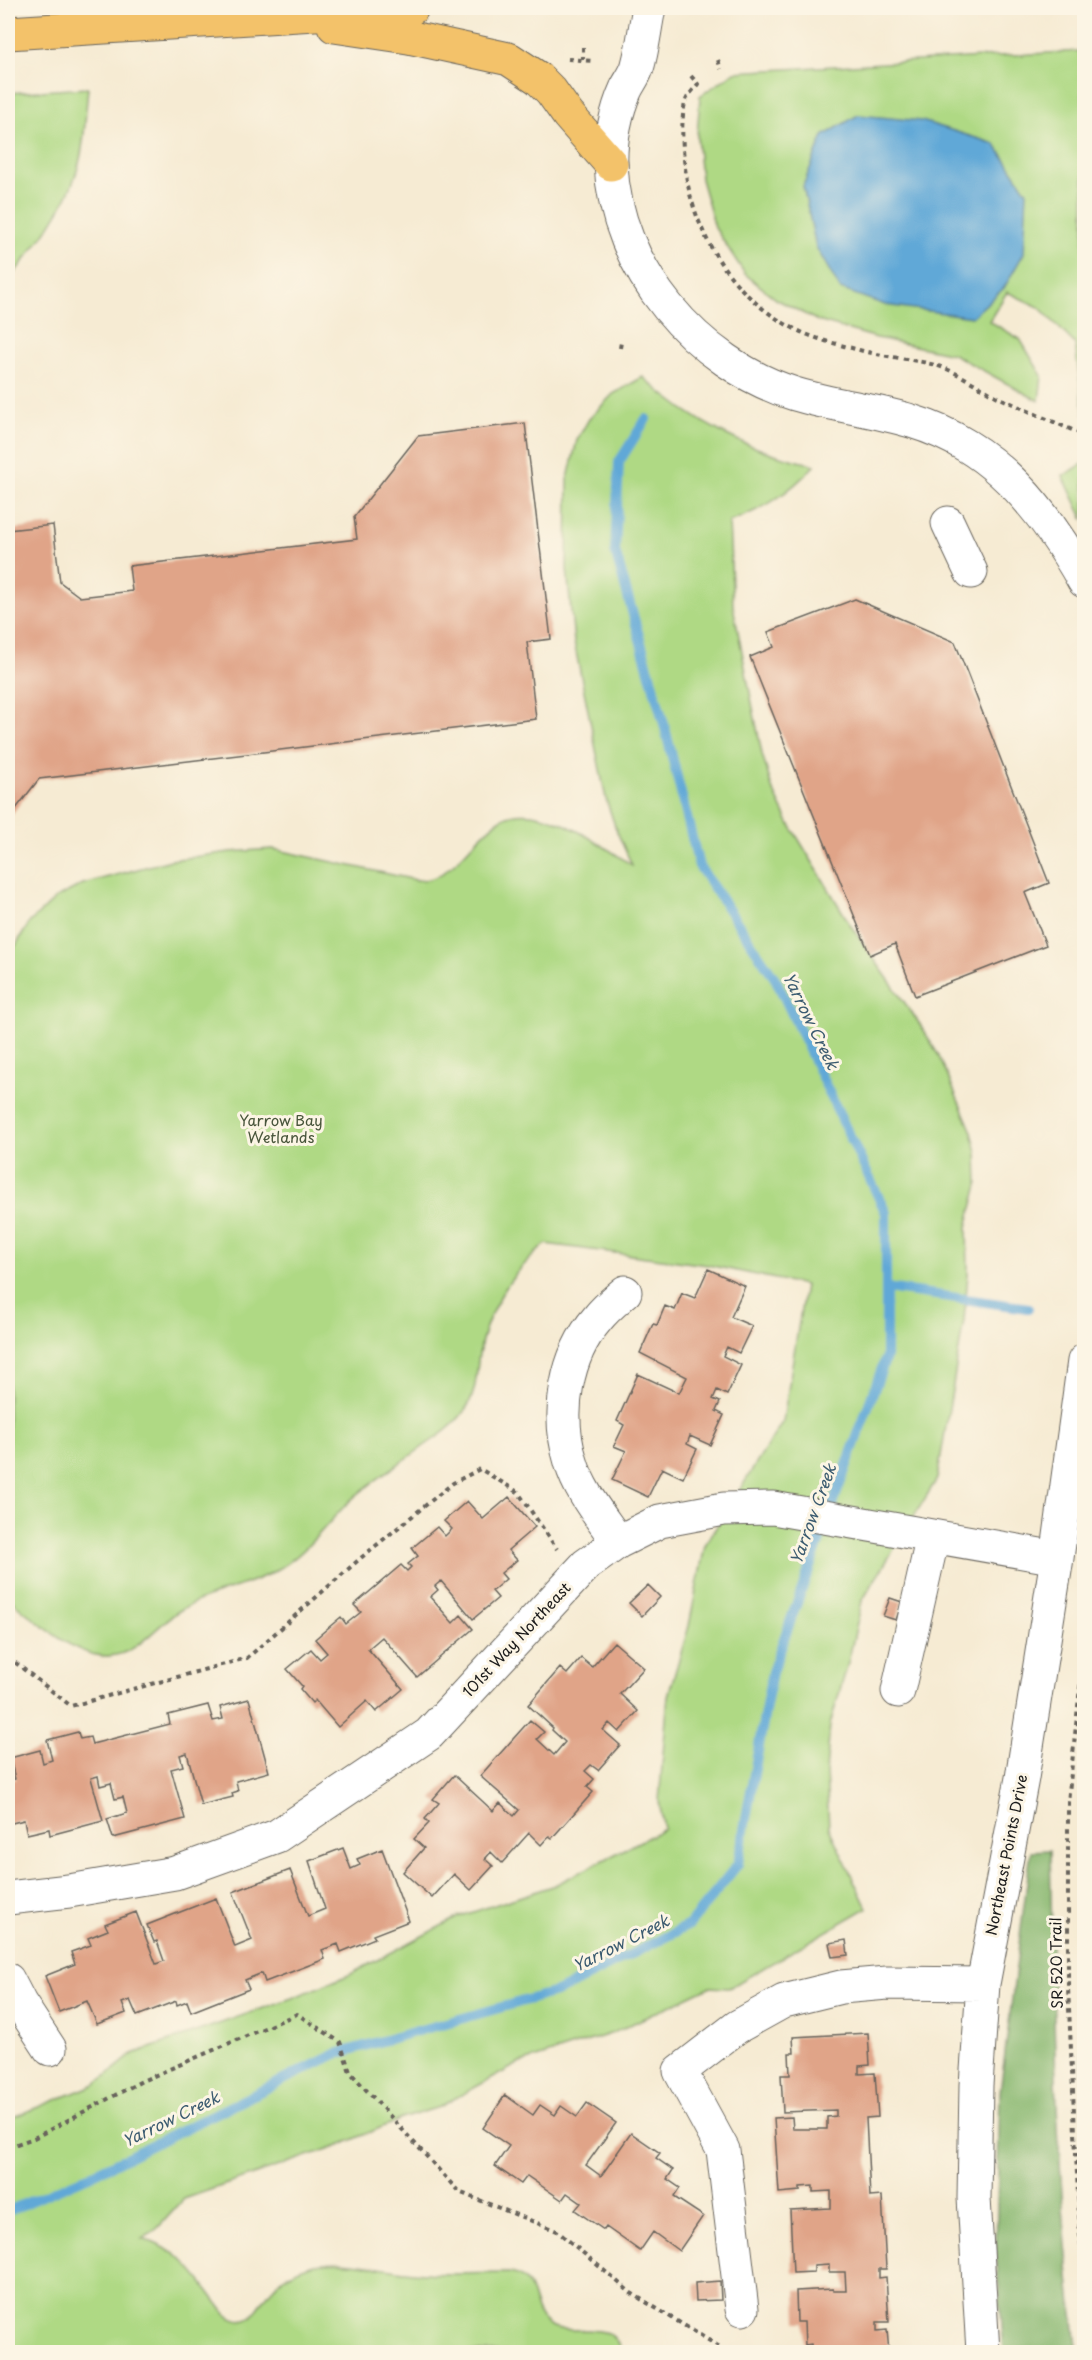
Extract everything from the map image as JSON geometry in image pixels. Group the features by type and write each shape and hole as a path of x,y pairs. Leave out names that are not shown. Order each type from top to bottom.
{"main road":[{"path":"8,33 280,12 412,8"},
{"path":"280,12 509,60 538,78 551,91 568,115 611,164"}],"street":[{"path":"649,8 638,68 617,112 611,164 620,222 641,268 670,309 712,349 758,378 792,393 826,403 901,416 935,429 967,446 997,467 1047,521 1084,581"},
{"path":"948,523 971,572"},
{"path":"618,1542 587,1498 571,1463 564,1425 566,1387 577,1351 597,1318 625,1292"},
{"name":"Northeast Points Drive","path":"983,2352 974,2198 976,2085 983,1984 1022,1778 1057,1558 1084,1361"},
{"name":"101st Way Northeast","path":"8,1898 69,1891 175,1873 277,1836 429,1734 586,1565 618,1542 660,1521 724,1509 773,1508 1057,1558"},
{"path":"898,1691 933,1536"},
{"path":"8,1980 50,2049"},
{"path":"742,2309 723,2150 680,2071 737,2027 784,2001 841,1987 887,1983 983,1984"}],"path":[{"path":"583,47 583,59 593,61"},
{"path":"718,60 721,69"},
{"path":"691,76 698,84 687,98 684,111 684,142 691,201 711,251 729,276 750,298 775,318 799,331 836,344 945,368 996,396 1079,433 1084,432"},
{"path":"620,348 621,342"},
{"path":"8,1657 71,1706 247,1658 362,1557 453,1483 480,1469 518,1492 576,1576"},
{"name":"SR 520 Trail","path":"1084,1649 1068,1802 1068,1988 1084,2278"},
{"path":"8,2147 34,2138 142,2081 297,2014 340,2042 351,2072 459,2192 557,2231 632,2293 728,2352"}],"green space":[{"path":"1080,51 1084,114 1084,415 1075,344 1039,307 1007,292 989,321 1020,339 1042,376 1039,401 953,354 877,338 818,321 776,299 745,274 715,228 701,179 697,136 700,96 735,72"},
{"path":"88,88 82,151 71,186 56,216 8,281 8,93"},
{"name":"Yarrow Bay Wetlands","path":"643,377 662,394 702,422 723,433 766,452 815,465 776,499 729,522 733,606 762,754 772,788 790,825 851,926 919,1023 939,1056 972,1132 977,1152 978,1185 967,1227 968,1274 964,1320 937,1479 862,1601 848,1663 830,1725 826,1772 829,1828 867,1908 729,1988 709,1987 613,2033 518,2064 439,2107 401,2119 345,2143 184,2199 154,2232 142,2239 157,2244 181,2259 226,2314 242,2321 254,2314 280,2281 303,2268 321,2263 360,2264 437,2274 509,2273 526,2281 539,2314 545,2322 562,2329 593,2330 611,2335 617,2342 620,2352 8,2352 8,2119 96,2084 133,2054 292,1998 349,1975 458,1917 555,1885 664,1829 659,1801 668,1696 689,1626 705,1545 783,1421 805,1285 708,1265 546,1244 512,1279 494,1307 483,1337 472,1397 461,1416 441,1434 359,1493 297,1556 286,1564 263,1577 190,1605 170,1617 146,1639 128,1651 108,1656 95,1655 68,1644 8,1598 8,958 30,922 56,898 83,884 171,860 273,849 423,880 445,872 491,826 503,818 518,814 552,819 570,827 632,865 617,832 606,799 574,642 567,569 568,478 577,440 589,419 613,394"},
{"path":"1084,463 1084,520 1063,476"},
{"path":"1084,1761 1084,2133 1079,1892"},
{"path":"1050,1850 1060,2165 1070,2290 1078,2352 1004,2352 996,2249 1000,2092 1031,1851"}],"water":[{"path":"858,115 922,121 995,144 1027,192 1024,253 1004,288 972,317 885,305 840,289 816,247 803,186 823,136"}],"building":[{"path":"525,423 551,639 527,642 536,719 39,779 8,819 8,530 53,525 60,582 80,597 132,591 129,566 357,539 354,517 418,436"},
{"path":"855,599 955,642 1049,883 1025,893 1046,945 915,996 895,944 870,955 750,657 774,647 768,632"},
{"path":"708,1269 745,1286 731,1317 752,1326 739,1353 727,1347 723,1356 741,1365 727,1395 717,1390 713,1399 720,1402 716,1411 724,1415 710,1445 690,1436 687,1444 697,1449 683,1478 662,1468 648,1497 612,1480 626,1451 614,1446 624,1425 617,1421 638,1374 679,1393 687,1377 640,1353 653,1324 657,1325 665,1306 675,1310 682,1293 695,1298"},
{"path":"509,1497 535,1527 508,1550 517,1560 501,1573 506,1579 492,1591 498,1598 473,1619 441,1581 435,1586 438,1590 430,1597 453,1623 461,1615 473,1629 417,1677 382,1637 368,1649 403,1689 376,1712 367,1701 338,1727 315,1700 312,1703 300,1689 302,1686 287,1669 311,1649 320,1659 327,1653 315,1639 341,1617 346,1624 361,1612 354,1605 401,1565 407,1571 411,1567 408,1564 418,1556 412,1548 437,1527 445,1536 452,1529 444,1521 467,1501 483,1519"},
{"path":"648,1585 660,1597 642,1616 629,1603"},
{"path":"890,1598 902,1602 896,1620 883,1616"},
{"path":"614,1642 644,1668 620,1694 638,1711 619,1732 609,1723 603,1730 620,1745 598,1770 591,1765 585,1771 594,1779 587,1787 593,1792 552,1838 549,1836 541,1845 529,1833 502,1863 491,1852 485,1859 493,1866 471,1890 454,1874 432,1898 403,1872 424,1848 414,1839 429,1823 425,1819 439,1803 433,1799 454,1775 493,1811 500,1803 514,1816 519,1810 480,1776 530,1720 544,1732 537,1739 554,1755 565,1742 528,1705 560,1668 567,1674 581,1658 592,1667"},
{"path":"249,1699 269,1772 236,1781 238,1791 232,1793 233,1797 201,1805 187,1753 180,1755 183,1766 171,1769 185,1819 113,1838 107,1819 127,1813 123,1797 115,1799 111,1783 100,1786 98,1776 91,1778 103,1821 50,1835 49,1829 27,1834 24,1820 8,1824 8,1781 15,1779 10,1758 40,1750 43,1763 52,1760 47,1740 78,1732 80,1739 90,1737 92,1744 170,1724 168,1715 208,1705 213,1721 223,1719 220,1707"},
{"path":"8,1705 13,1706 11,1724 8,1723"},
{"path":"343,1848 351,1869 360,1865 357,1859 382,1849 409,1921 373,1935 375,1938 341,1952 338,1944 322,1950 325,1959 265,1982 262,1973 245,1980 249,1989 191,2012 187,2001 177,2005 176,2001 137,2016 130,2000 122,2003 126,2013 97,2024 87,2001 59,2012 45,1976 75,1964 71,1952 91,1945 88,1938 108,1930 105,1924 136,1912 156,1964 164,1961 157,1941 154,1942 147,1925 216,1898 235,1947 252,1940 233,1892 290,1870 308,1916 325,1909 309,1861"},
{"path":"846,1940 848,1955 832,1957 829,1943"},
{"path":"868,2033 870,2065 859,2066 859,2074 875,2073 878,2117 866,2118 870,2197 882,2196 886,2269 879,2269 879,2278 886,2277 889,2322 877,2322 877,2331 887,2330 889,2352 812,2352 811,2344 805,2345 804,2322 797,2322 796,2291 833,2289 833,2291 846,2291 845,2272 829,2272 829,2265 814,2266 814,2272 793,2273 790,2210 831,2208 831,2191 813,2192 813,2186 800,2187 800,2191 779,2193 774,2118 792,2117 793,2129 827,2129 827,2117 836,2116 836,2110 783,2112 781,2075 790,2075 789,2053 794,2053 793,2037"},
{"path":"505,2095 533,2115 540,2105 555,2115 561,2106 577,2117 587,2103 616,2123 586,2165 601,2176 631,2133 660,2153 656,2158 673,2170 667,2179 680,2188 674,2197 703,2216 679,2251 653,2232 640,2251 606,2227 604,2230 575,2210 581,2203 567,2193 562,2200 527,2176 521,2184 495,2166 509,2146 483,2128"},
{"path":"720,2281 721,2300 696,2301 695,2283"}],"waterway":[{"name":"Yarrow Creek","path":"8,2211 91,2175 336,2054 559,1991 689,1925 738,1864 772,1672 886,1357 886,1213 776,980 699,866 664,724 615,551 619,462 646,419"},
{"path":"886,1288 1028,1308"}]}
